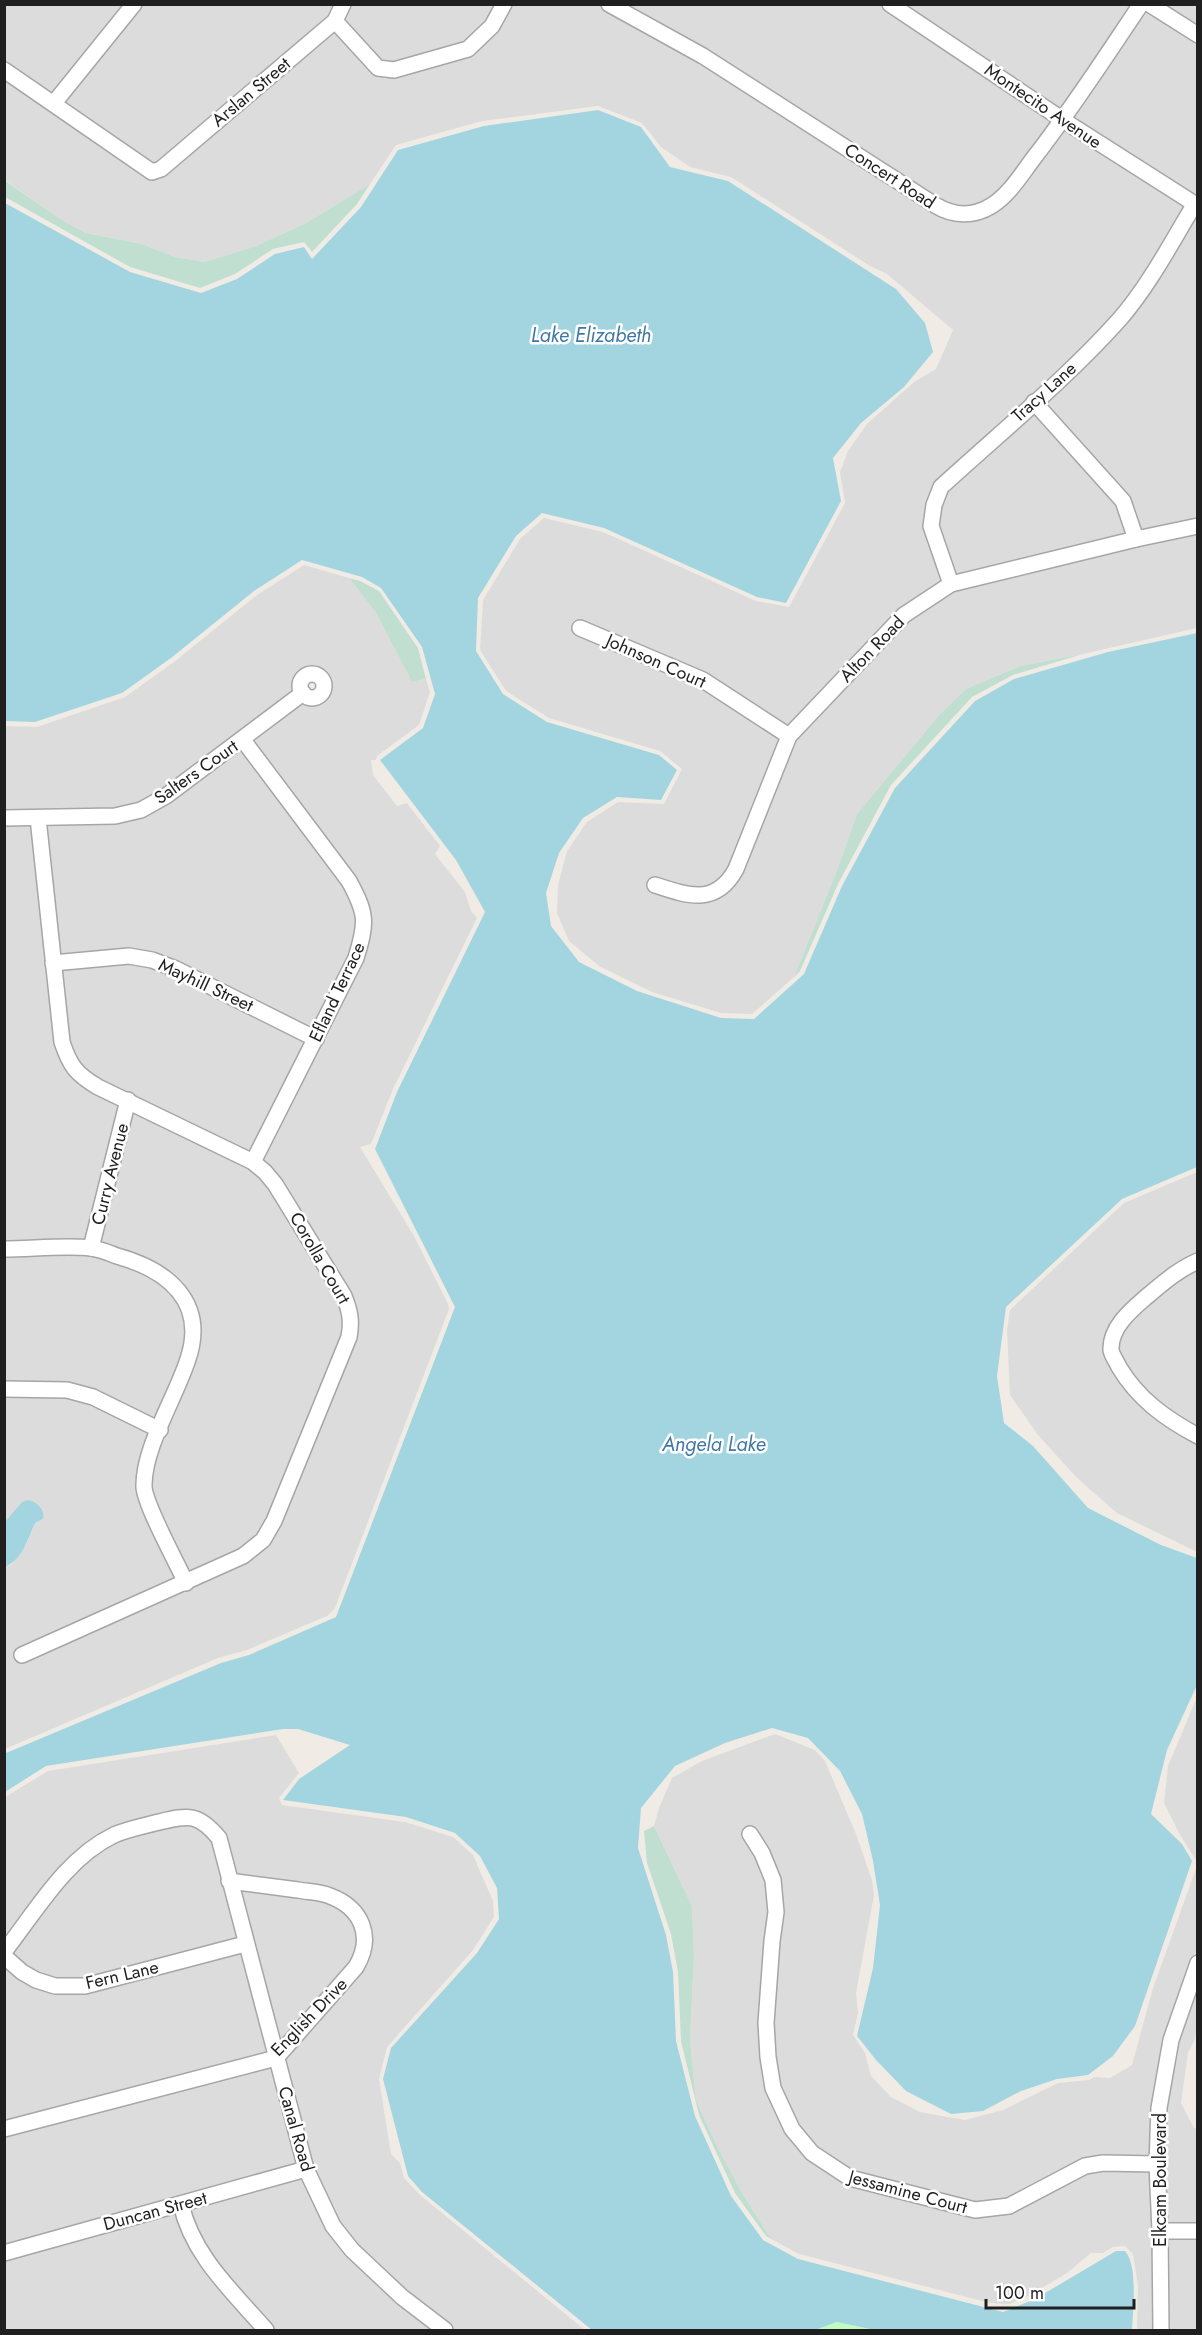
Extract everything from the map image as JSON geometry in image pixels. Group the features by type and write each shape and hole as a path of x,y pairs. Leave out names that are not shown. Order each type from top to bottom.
{"street":[{"path":"4,70 54,103 134,4"},
{"name":"Arslan Street","path":"54,103 152,172 161,169 335,21 343,4"},
{"path":"335,21 378,68 394,70 468,49 492,26 504,4"},
{"name":"Concert Road","path":"609,4 703,56 947,212 965,215 989,207 1004,197 1063,120 1141,4"},
{"name":"Montecito Avenue","path":"891,4 1063,120 1196,205"},
{"path":"1149,4 1197,35"},
{"name":"Tracy Lane","path":"951,584 931,526 934,505 941,487 1090,351 1120,318 1196,205"},
{"path":"1034,402 1123,501 1136,539"},
{"name":"Alton Road","path":"655,885 685,895 697,896 712,892 726,883 736,869 789,736 904,615 951,584 1197,526"},
{"name":"Johnson Court","path":"580,628 703,680 789,736"},
{"name":"Salters Court","path":"4,818 115,816 141,810 166,796 303,693"},
{"name":"Efland Terrace","path":"243,740 349,881 362,906 364,930 356,958 253,1162"},
{"name":"Corolla Court","path":"22,1655 243,1556 263,1540 349,1337 351,1326 351,1312 344,1296 275,1184 265,1172 253,1162 98,1087 80,1076 68,1061 62,1042 38,818"},
{"name":"Mayhill Street","path":"53,963 129,956 152,960 176,969 316,1039"},
{"name":"Curry Avenue","path":"91,1248 128,1100"},
{"path":"4,1249 91,1248 137,1261 166,1278 183,1295 193,1318 195,1336 188,1360 146,1464 144,1489 186,1583"},
{"path":"1197,1261 1177,1271 1128,1312 1114,1333 1111,1352 1130,1384 1151,1407 1197,1436"},
{"path":"4,1389 67,1390 93,1397 160,1430"},
{"name":"Canal Road","path":"4,1954 65,1873 97,1845 134,1828 184,1816 194,1817 207,1825 219,1838 306,2169 333,2226 352,2250 402,2297 446,2331"},
{"name":"Jessamine Court","path":"750,1834 762,1853 772,1880 776,1912 766,2023 773,2088 792,2129 812,2153 850,2178 975,2210 1009,2205 1084,2166 1103,2163 1156,2164"},
{"name":"English Drive","path":"4,2129 276,2058 356,1967 361,1959 365,1942 363,1928 359,1918 348,1904 328,1895 229,1881"},
{"name":"Fern Lane","path":"4,1954 22,1972 36,1980 55,1986 85,1986 245,1944"},
{"name":"Elkcam Boulevard","path":"1161,2331 1160,2231 1156,2164 1160,2108 1171,2040 1197,1963"},
{"name":"Duncan Street","path":"4,2253 306,2169"},
{"path":"181,2204 186,2225 200,2253 266,2331"},
{"path":"1160,2231 1197,2231"}],"shaded area":[{"path":"4,5 127,5 52,96 5,64"},
{"path":"141,5 337,5 330,17 153,166 62,103"},
{"path":"350,5 497,5 487,22 465,44 393,65 380,63 341,20"},
{"path":"510,5 598,5 700,61 945,217 967,220 992,213 1007,202 1065,127 1187,206 1116,315 1086,347 937,483 929,503 925,525 945,581 900,611 788,729 705,674 577,622 574,632 701,684 782,738 731,866 722,879 709,887 696,890 685,889 651,878 649,889 684,900 699,901 714,898 725,892 736,881 794,740 889,639 922,609 954,589 1197,532 1197,628 1020,666 966,689 939,715 857,814 794,977 752,1014 721,1013 652,992 599,966 569,941 557,913 558,885 567,851 587,822 618,802 664,804 682,769 660,751 549,718 506,691 480,650 483,600 520,539 544,518 603,532 756,601 789,607 845,503 840,472 848,451 867,424 914,382 936,369 953,330 887,274 870,266 731,177 690,167 661,147 642,123 598,106 482,121 396,145 370,184 306,223 256,246 204,262 175,257 142,244 86,233 62,220 5,180 4,76 149,176 150,179 155,179 165,173 335,28 374,71 396,75 472,53 497,29"},
{"path":"620,5 881,5 1055,121 1000,193 987,202 964,209 948,207"},
{"path":"900,5 1134,5 1061,112"},
{"path":"1159,5 1197,5 1197,29"},
{"path":"1145,8 1197,41 1197,200 1071,119"},
{"path":"1197,211 1197,520 1139,532 1041,403 1094,356"},
{"path":"1034,410 1119,503 1129,534 954,577 936,526 939,507 946,490"},
{"path":"304,565 349,578 376,613 412,682 426,679 430,692 419,725 377,756 376,760 371,760 373,775 397,806 407,803 440,846 435,854 465,892 471,911 477,918 393,1089 371,1144 360,1147 414,1236 449,1309 335,1608 327,1616 247,1650 218,1658 5,1749 5,1567 11,1565 27,1543 35,1523 43,1519 22,1502 5,1522 5,1394 67,1395 92,1403 153,1432 141,1461 179,1580 15,1652 20,1662 266,1544 356,1328 259,1161 319,1046 368,906 250,741 303,700 312,703 323,699 329,690 329,684 326,677 319,671 313,669 302,672 296,682 296,691 162,792 138,804 113,811 5,813 5,726 37,727 125,697 174,662 257,595"},
{"path":"242,747 344,883 357,907 359,929 351,956 313,1032 178,965 58,957 44,823 115,822"},
{"path":"33,823 56,1042 122,1103 87,1243 5,1244 4,824"},
{"path":"129,962 152,966 309,1041 250,1155 83,1072 67,1041 59,968"},
{"path":"132,1108 250,1166 262,1175 339,1298 346,1325 269,1518 258,1535 240,1551 188,1575 150,1489 151,1466 193,1362 188,1293 98,1244"},
{"path":"1197,1172 1197,1255 1174,1266 1106,1350 1197,1442 1197,1552 1117,1513 1077,1478 1038,1435 1010,1395 1007,1330 1010,1310 1124,1203"},
{"path":"91,1254 135,1266 163,1282 179,1298 188,1318 183,1357 156,1422 95,1393 5,1383 5,1255"},
{"path":"1197,1267 1197,1431 1178,1420 1134,1381 1117,1351 1119,1336 1132,1317 1180,1276"},
{"path":"1197,1697 1197,1862 1164,1803 1168,1766"},
{"path":"775,1734 815,1750 825,1761 856,1834 872,1880 874,1895 856,1993 858,2013 853,2035 865,2053 871,2076 891,2097 920,2112 965,2120 1003,2110 1058,2083 1089,2080 1094,2077 1110,2078 1132,2065 1153,1988 1197,1866 1197,1948 1166,2038 1154,2106 1151,2158 1103,2157 1082,2160 1007,2200 975,2205 852,2172 816,2149 797,2126 779,2087 773,2057 772,2023 781,1913 778,1880 767,1851 751,1827 743,1832 758,1855 767,1881 771,1911 766,1940 761,2022 762,2056 768,2088 787,2131 809,2156 835,2176 850,2183 976,2216 1012,2211 1086,2171 1104,2168 1151,2169 1155,2231 1155,2330 1137,2330 1138,2285 1133,2254 1125,2246 1113,2247 1103,2253 1091,2253 1067,2273 1025,2298 1009,2304 990,2303 799,2254 775,2241 768,2234 742,2193 696,2100 690,2040 694,1957 692,1906 654,1826 672,1778 702,1761"},
{"path":"276,1735 299,1773 279,1798 282,1805 405,1822 453,1837 473,1855 493,1901 494,1917 473,1950 387,2047 379,2079 391,2154 400,2163 404,2178 420,2195 585,2330 454,2330 377,2269 338,2223 311,2168 282,2060 366,1961 351,1901 233,1876 211,1821 113,1830 5,1942 5,1799 7,1796 48,1771"},
{"path":"193,1822 214,1840 223,1885 239,1940 83,1981 56,1980 37,1974 10,1954 69,1877 101,1849 136,1833"},
{"path":"236,1887 327,1900 344,1908 358,1929 356,1957 278,2046"},
{"path":"242,1950 269,2053 5,2123 4,1963 56,1991"},
{"path":"1197,1978 1197,2027 1195,2039 1188,2053 1181,2103 1194,2128 1197,2129 1197,2225 1165,2226 1164,2126 1177,2042"},
{"path":"272,2064 300,2165 5,2247 5,2135"},
{"path":"304,2176 329,2229 437,2330 273,2330 205,2250 187,2208"},
{"path":"177,2211 260,2330 5,2330 5,2259"},
{"path":"1197,2236 1198,2329 1166,2330 1165,2237"}],"green space":[{"path":"4,180 62,220 86,233 142,244 175,257 204,262 256,246 306,223 370,184 357,204 312,252 304,242 273,249 235,274 200,288 130,267 5,197"},
{"path":"349,578 379,591 418,648 426,679 412,682 376,613"},
{"path":"1083,654 1013,675 972,697 891,785 838,884 800,971 794,977 857,814 939,715 966,689 1020,666"},
{"path":"654,1826 692,1906 694,1957 690,2040 696,2100 742,2193 768,2234 775,2241 766,2236 735,2193 699,2115 681,2041 678,1972 671,1934 647,1863 644,1831"},
{"path":"837,2322 875,2330 815,2330"}],"water":[{"name":"Angela Lake","path":"598,110 641,127 670,167 728,181 896,289 925,323 933,352 904,387 861,423 833,458 841,501 786,603 757,597 604,528 542,513 516,536 478,598 476,651 503,694 547,722 659,755 677,770 661,800 617,797 583,818 559,853 546,893 551,926 579,962 637,991 721,1018 754,1019 804,974 842,886 895,788 975,701 1014,679 1108,652 1197,633 1197,1167 1122,1199 1006,1307 997,1376 1004,1423 1033,1446 1088,1508 1161,1545 1197,1558 1197,1685 1167,1750 1151,1814 1182,1844 1192,1861 1135,2026 1113,2056 1088,2075 1057,2079 1021,2091 983,2111 951,2114 906,2091 857,2036 873,1968 880,1905 873,1861 862,1814 840,1771 808,1738 772,1728 725,1743 675,1766 641,1808 638,1848 666,1935 673,1972 676,2041 695,2116 731,2196 763,2240 798,2259 1003,2312 1035,2299 1116,2251 1125,2251 1132,2267 1133,2277 1132,2330 875,2330 837,2322 815,2330 592,2330 422,2192 408,2176 383,2079 391,2048 477,1953 499,1919 497,1888 480,1856 455,1833 406,1817 283,1800 299,1779 350,1745 298,1729 283,1729 46,1766 5,1792 6,1753 221,1663 249,1655 336,1617 455,1307 375,1149 397,1092 485,912 456,860 380,760 423,728 435,694 422,647 381,588 362,577 302,560 254,591 171,658 122,693 35,722 5,721 5,203 130,272 201,293 237,279 275,254 304,247 312,259 361,207 398,150 484,126"},
{"path":"28,1500 40,1506 43,1519 35,1523 20,1554 5,1567 5,1522 22,1502"}],"water label":[{"name":"Lake Elizabeth","path":"591,335"}]}
